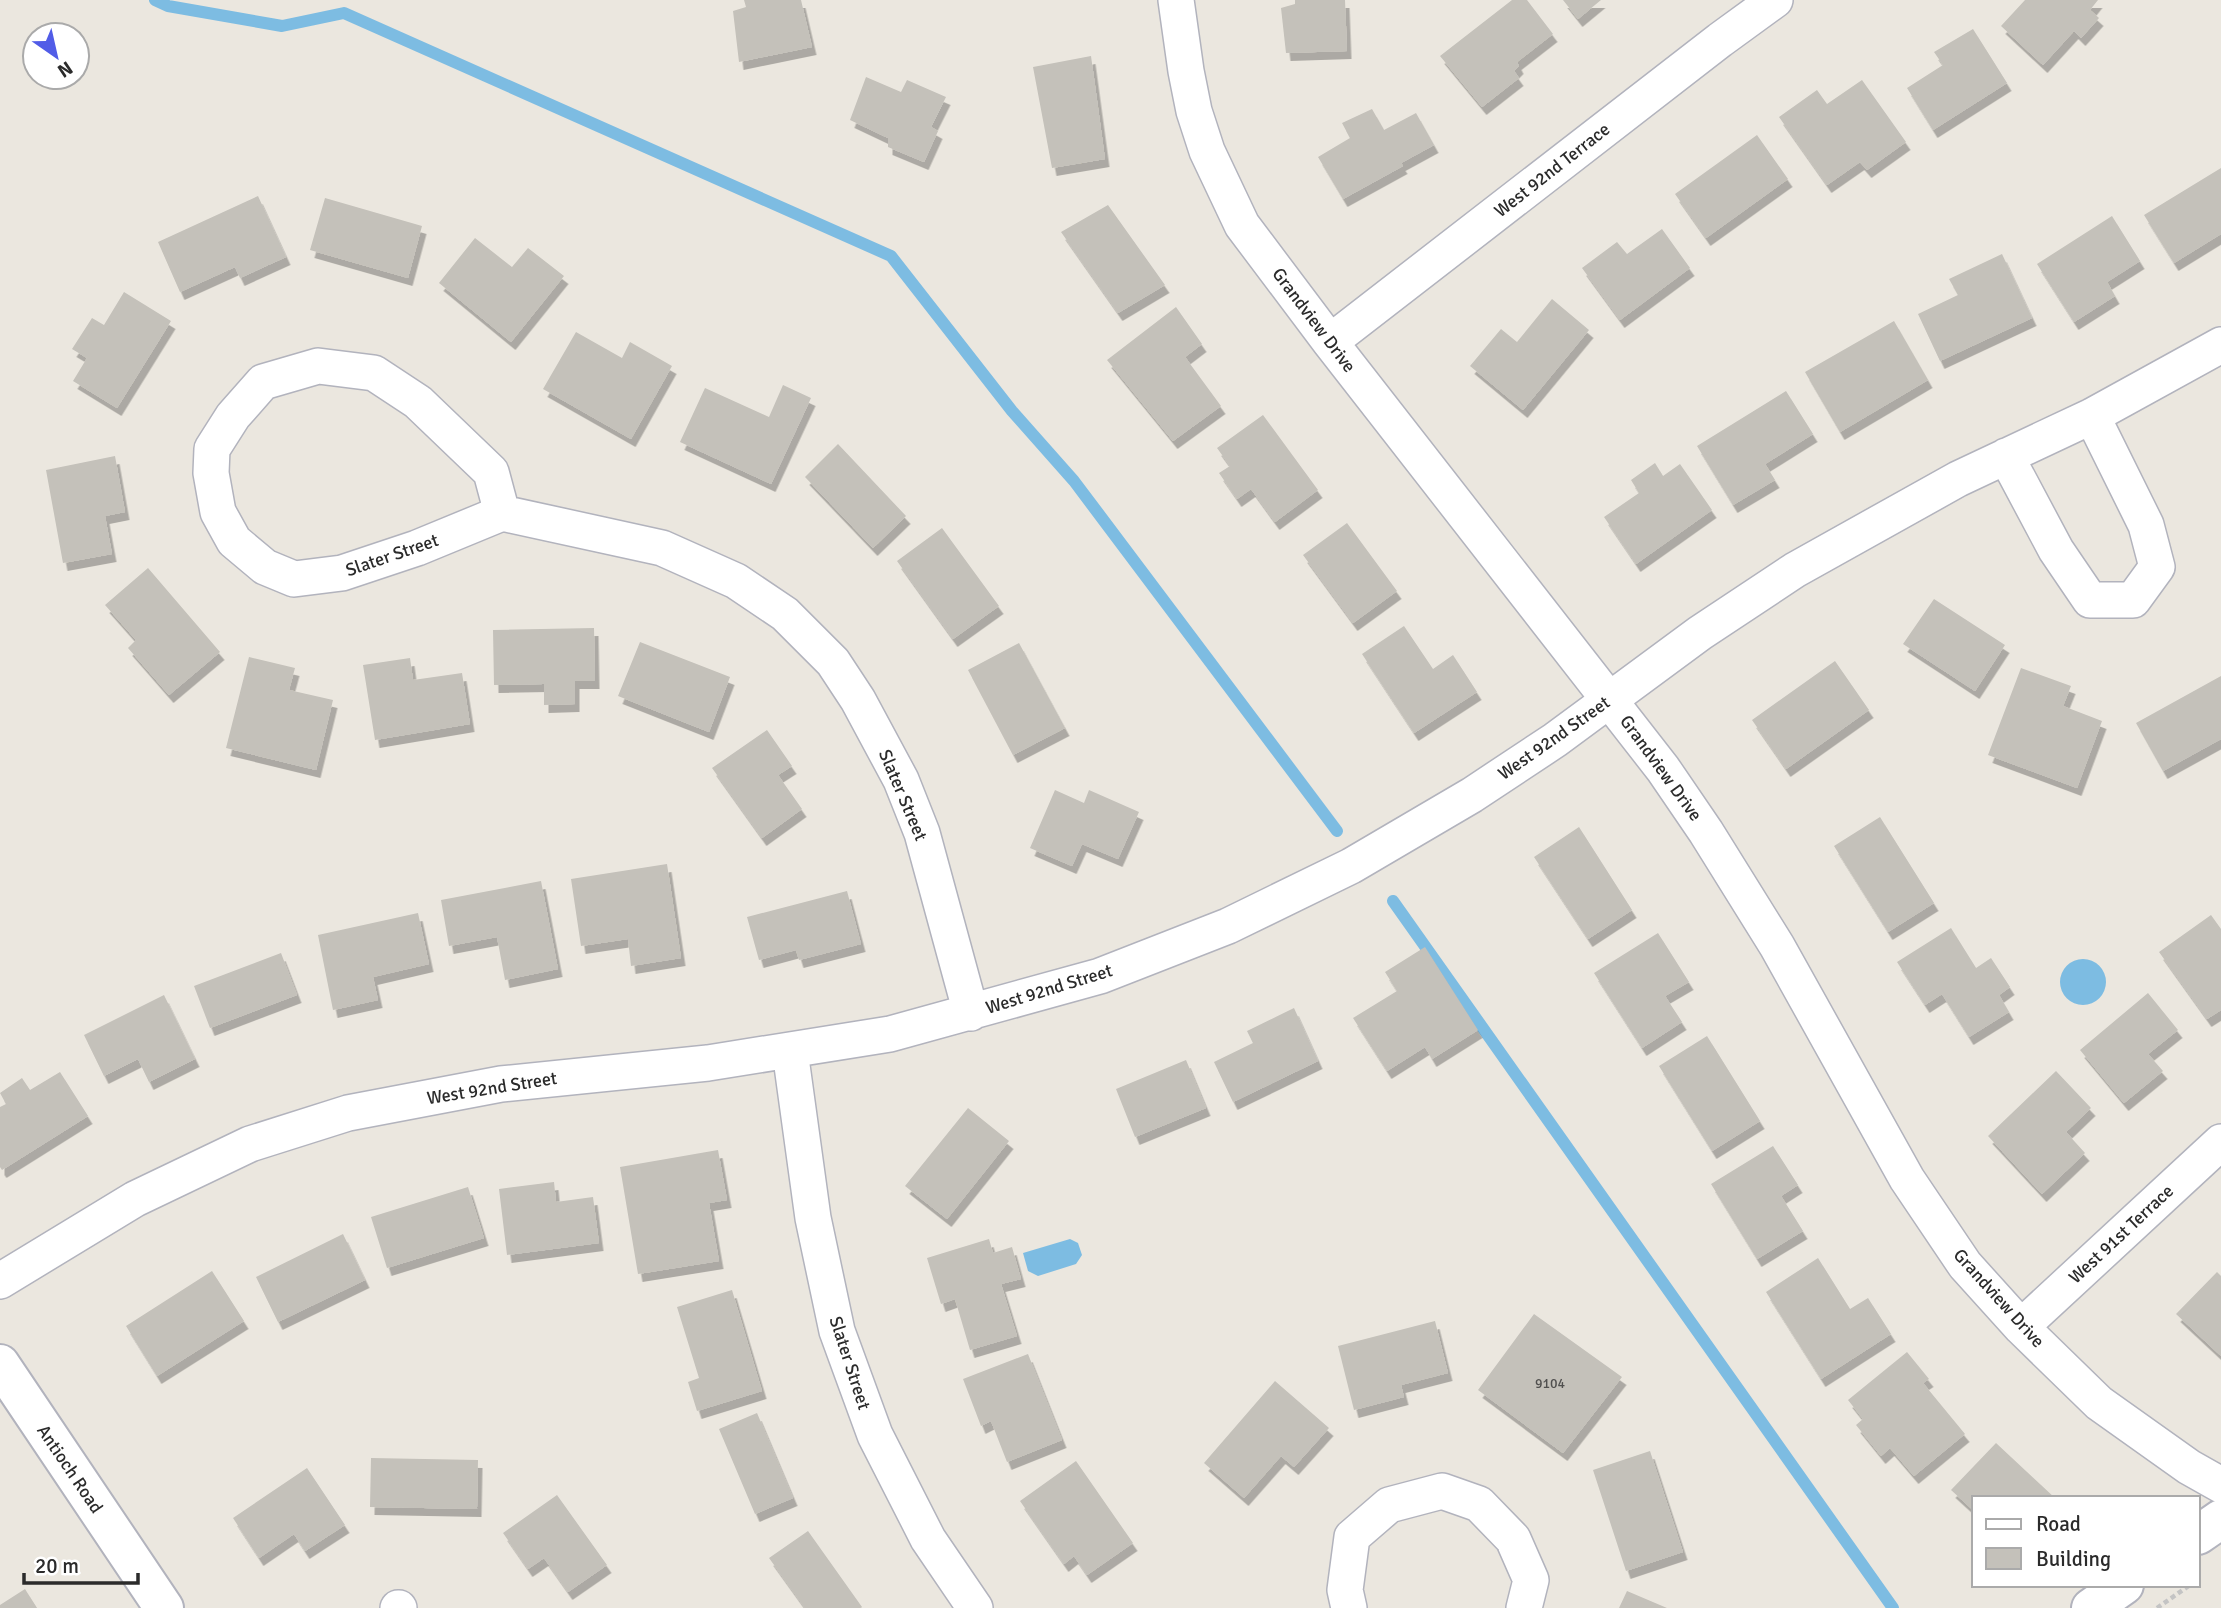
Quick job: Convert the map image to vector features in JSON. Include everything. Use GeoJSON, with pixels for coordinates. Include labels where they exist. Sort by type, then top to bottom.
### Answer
{"type":"FeatureCollection","features":[{"type":"Feature","properties":{"kind":"main road","name":"Antioch Road"},"geometry":{"type":"LineString","coordinates":[[0,1364],[164,1608]]}},
{"type":"Feature","properties":{"kind":"main road"},"geometry":{"type":"LineString","coordinates":[[2200,1534],[2221,1519]]}},
{"type":"Feature","properties":{"kind":"main road"},"geometry":{"type":"LineString","coordinates":[[2091,1608],[2121,1587]]}},
{"type":"Feature","properties":{"kind":"street","name":"Grandview Drive"},"geometry":{"type":"LineString","coordinates":[[1176,0],[1194,111],[1207,150],[1242,225],[1330,342],[1611,699],[1706,832],[1770,934],[1907,1179],[1965,1265],[2021,1327],[2099,1403],[2189,1467],[2221,1485]]}},
{"type":"Feature","properties":{"kind":"street","name":"West 92nd Terrace"},"geometry":{"type":"LineString","coordinates":[[1330,342],[1720,40],[1776,0]]}},
{"type":"Feature","properties":{"kind":"street","name":"West 92nd Street"},"geometry":{"type":"LineString","coordinates":[[0,1281],[135,1199],[250,1144],[348,1113],[500,1084],[708,1063],[890,1034],[1100,976],[1228,926],[1352,866],[1472,795],[1555,740],[1700,632],[1795,570],[1958,479],[2092,416],[2221,345]]}},
{"type":"Feature","properties":{"kind":"street","name":"Slater Street"},"geometry":{"type":"LineString","coordinates":[[502,513],[491,472],[418,402],[374,373],[318,366],[263,382],[233,416],[212,449],[211,474],[218,512],[234,541],[265,567],[294,579],[342,573],[417,548],[502,513],[662,548],[736,581],[785,614],[833,662],[858,700],[901,780],[922,833],[971,1013]]}},
{"type":"Feature","properties":{"kind":"street"},"geometry":{"type":"LineString","coordinates":[[2007,456],[2056,550],[2090,600],[2133,600],[2157,567],[2146,525],[2092,416]]}},
{"type":"Feature","properties":{"kind":"street","name":"Slater Street"},"geometry":{"type":"LineString","coordinates":[[790,1051],[813,1218],[837,1331],[875,1435],[928,1539],[975,1608]]}},
{"type":"Feature","properties":{"kind":"street","name":"West 91st Terrace"},"geometry":{"type":"LineString","coordinates":[[2021,1327],[2221,1142]]}},
{"type":"Feature","properties":{"kind":"street"},"geometry":{"type":"LineString","coordinates":[[1349,1608],[1345,1590],[1352,1537],[1389,1505],[1441,1492],[1479,1504],[1513,1539],[1531,1580],[1524,1608]]}},
{"type":"Feature","properties":{"kind":"path"},"geometry":{"type":"LineString","coordinates":[[2157,1608],[2187,1587]]}},
{"type":"Feature","properties":{"kind":"water"},"geometry":{"type":"Polygon","coordinates":[[[2083,959],[2099,966],[2106,982],[2099,998],[2083,1005],[2067,998],[2060,982],[2067,966],[2083,959]]]}},
{"type":"Feature","properties":{"kind":"water"},"geometry":{"type":"Polygon","coordinates":[[[1070,1239],[1078,1243],[1082,1255],[1076,1264],[1038,1276],[1028,1271],[1023,1253],[1070,1239]]]}},
{"type":"Feature","properties":{"kind":"building"},"geometry":{"type":"Polygon","coordinates":[[[744,0],[801,0],[812,47],[739,62],[733,11],[746,7],[744,0]]]}},
{"type":"Feature","properties":{"kind":"building"},"geometry":{"type":"Polygon","coordinates":[[[1295,0],[1345,0],[1347,51],[1286,53],[1281,8],[1295,4],[1295,0]]]}},
{"type":"Feature","properties":{"kind":"building"},"geometry":{"type":"Polygon","coordinates":[[[1512,0],[1527,0],[1553,34],[1517,62],[1519,66],[1514,71],[1519,78],[1482,107],[1440,56],[1512,0]]]}},
{"type":"Feature","properties":{"kind":"building"},"geometry":{"type":"Polygon","coordinates":[[[1563,0],[1601,0],[1578,19],[1563,0]]]}},
{"type":"Feature","properties":{"kind":"building"},"geometry":{"type":"Polygon","coordinates":[[[2025,0],[2098,0],[2090,10],[2099,18],[2081,38],[2074,31],[2043,65],[2001,26],[2025,0]]]}},
{"type":"Feature","properties":{"kind":"building"},"geometry":{"type":"Polygon","coordinates":[[[1973,29],[2007,83],[1933,130],[1907,88],[1943,65],[1934,52],[1973,29]]]}},
{"type":"Feature","properties":{"kind":"building"},"geometry":{"type":"Polygon","coordinates":[[[1091,56],[1105,159],[1052,168],[1033,67],[1091,56]]]}},
{"type":"Feature","properties":{"kind":"building"},"geometry":{"type":"Polygon","coordinates":[[[866,77],[901,92],[907,80],[946,97],[931,127],[938,131],[924,162],[888,147],[888,138],[850,120],[866,77]]]}},
{"type":"Feature","properties":{"kind":"building"},"geometry":{"type":"Polygon","coordinates":[[[1862,80],[1906,142],[1867,170],[1860,162],[1827,185],[1779,117],[1817,90],[1827,104],[1862,80]]]}},
{"type":"Feature","properties":{"kind":"building"},"geometry":{"type":"Polygon","coordinates":[[[1372,109],[1384,130],[1416,113],[1434,145],[1401,163],[1403,166],[1343,199],[1318,157],[1350,138],[1342,123],[1372,109]]]}},
{"type":"Feature","properties":{"kind":"building"},"geometry":{"type":"Polygon","coordinates":[[[1757,135],[1788,179],[1706,238],[1675,194],[1757,135]]]}},
{"type":"Feature","properties":{"kind":"building"},"geometry":{"type":"Polygon","coordinates":[[[2221,168],[2221,234],[2174,263],[2144,215],[2221,168]]]}},
{"type":"Feature","properties":{"kind":"building"},"geometry":{"type":"Polygon","coordinates":[[[258,196],[286,257],[240,278],[235,267],[180,292],[158,242],[258,196]]]}},
{"type":"Feature","properties":{"kind":"building"},"geometry":{"type":"Polygon","coordinates":[[[325,198],[422,226],[408,278],[310,250],[325,198]]]}},
{"type":"Feature","properties":{"kind":"building"},"geometry":{"type":"Polygon","coordinates":[[[1108,205],[1165,285],[1118,313],[1061,232],[1108,205]]]}},
{"type":"Feature","properties":{"kind":"building"},"geometry":{"type":"Polygon","coordinates":[[[2112,216],[2140,261],[2107,282],[2115,296],[2074,322],[2037,264],[2112,216]]]}},
{"type":"Feature","properties":{"kind":"building"},"geometry":{"type":"Polygon","coordinates":[[[1662,229],[1690,268],[1620,320],[1582,268],[1617,242],[1627,254],[1662,229]]]}},
{"type":"Feature","properties":{"kind":"building"},"geometry":{"type":"Polygon","coordinates":[[[475,238],[512,267],[528,248],[564,276],[511,342],[439,283],[475,238]]]}},
{"type":"Feature","properties":{"kind":"building"},"geometry":{"type":"Polygon","coordinates":[[[2002,254],[2032,318],[1940,361],[1918,314],[1958,295],[1949,279],[2002,254]]]}},
{"type":"Feature","properties":{"kind":"building"},"geometry":{"type":"Polygon","coordinates":[[[124,292],[171,321],[117,408],[73,381],[87,358],[72,349],[92,318],[104,325],[124,292]]]}},
{"type":"Feature","properties":{"kind":"building"},"geometry":{"type":"Polygon","coordinates":[[[1552,299],[1589,330],[1523,410],[1470,366],[1501,329],[1517,342],[1552,299]]]}},
{"type":"Feature","properties":{"kind":"building"},"geometry":{"type":"Polygon","coordinates":[[[1176,307],[1202,344],[1185,357],[1221,406],[1173,441],[1107,360],[1176,307]]]}},
{"type":"Feature","properties":{"kind":"building"},"geometry":{"type":"Polygon","coordinates":[[[1894,321],[1928,380],[1840,432],[1805,372],[1894,321]]]}},
{"type":"Feature","properties":{"kind":"building"},"geometry":{"type":"Polygon","coordinates":[[[576,332],[622,358],[630,342],[672,366],[631,439],[543,389],[576,332]]]}},
{"type":"Feature","properties":{"kind":"building"},"geometry":{"type":"Polygon","coordinates":[[[783,385],[811,398],[771,484],[680,442],[705,388],[769,417],[783,385]]]}},
{"type":"Feature","properties":{"kind":"building"},"geometry":{"type":"Polygon","coordinates":[[[1786,391],[1813,434],[1765,464],[1775,480],[1733,505],[1697,446],[1786,391]]]}},
{"type":"Feature","properties":{"kind":"building"},"geometry":{"type":"Polygon","coordinates":[[[1263,415],[1318,490],[1275,522],[1251,489],[1237,499],[1219,473],[1230,466],[1217,448],[1263,415]]]}},
{"type":"Feature","properties":{"kind":"building"},"geometry":{"type":"Polygon","coordinates":[[[838,444],[906,516],[873,548],[805,477],[838,444]]]}},
{"type":"Feature","properties":{"kind":"building"},"geometry":{"type":"Polygon","coordinates":[[[115,456],[125,512],[105,516],[112,554],[63,563],[46,470],[115,456]]]}},
{"type":"Feature","properties":{"kind":"building"},"geometry":{"type":"Polygon","coordinates":[[[1655,463],[1663,476],[1680,464],[1712,510],[1636,564],[1604,517],[1639,493],[1631,480],[1655,463]]]}},
{"type":"Feature","properties":{"kind":"building"},"geometry":{"type":"Polygon","coordinates":[[[1347,523],[1397,591],[1353,623],[1303,555],[1347,523]]]}},
{"type":"Feature","properties":{"kind":"building"},"geometry":{"type":"Polygon","coordinates":[[[942,528],[999,606],[953,639],[897,561],[942,528]]]}},
{"type":"Feature","properties":{"kind":"building"},"geometry":{"type":"Polygon","coordinates":[[[148,568],[220,652],[169,695],[128,648],[136,640],[105,605],[148,568]]]}},
{"type":"Feature","properties":{"kind":"building"},"geometry":{"type":"Polygon","coordinates":[[[1934,599],[2005,645],[1975,691],[1903,644],[1934,599]]]}},
{"type":"Feature","properties":{"kind":"building"},"geometry":{"type":"Polygon","coordinates":[[[1404,626],[1433,669],[1453,655],[1477,692],[1414,733],[1362,654],[1404,626]]]}},
{"type":"Feature","properties":{"kind":"building"},"geometry":{"type":"Polygon","coordinates":[[[594,628],[595,681],[575,681],[575,704],[544,705],[544,684],[494,685],[493,630],[594,628]]]}},
{"type":"Feature","properties":{"kind":"building"},"geometry":{"type":"Polygon","coordinates":[[[640,642],[730,677],[709,732],[618,696],[640,642]]]}},
{"type":"Feature","properties":{"kind":"building"},"geometry":{"type":"Polygon","coordinates":[[[1019,643],[1065,728],[1013,755],[968,670],[1019,643]]]}},
{"type":"Feature","properties":{"kind":"building"},"geometry":{"type":"Polygon","coordinates":[[[249,657],[295,668],[289,690],[333,700],[316,770],[226,748],[249,657]]]}},
{"type":"Feature","properties":{"kind":"building"},"geometry":{"type":"Polygon","coordinates":[[[410,658],[413,680],[462,673],[470,724],[375,740],[363,665],[410,658]]]}},
{"type":"Feature","properties":{"kind":"building"},"geometry":{"type":"Polygon","coordinates":[[[1835,661],[1869,710],[1786,769],[1752,720],[1835,661]]]}},
{"type":"Feature","properties":{"kind":"building"},"geometry":{"type":"Polygon","coordinates":[[[2021,668],[2071,686],[2063,706],[2102,721],[2077,788],[1988,755],[2021,668]]]}},
{"type":"Feature","properties":{"kind":"building"},"geometry":{"type":"Polygon","coordinates":[[[2221,676],[2221,739],[2163,771],[2136,723],[2221,676]]]}},
{"type":"Feature","properties":{"kind":"building"},"geometry":{"type":"Polygon","coordinates":[[[767,730],[792,766],[778,775],[802,809],[762,838],[712,768],[767,730]]]}},
{"type":"Feature","properties":{"kind":"building"},"geometry":{"type":"Polygon","coordinates":[[[1055,790],[1084,803],[1089,790],[1139,812],[1118,859],[1082,844],[1072,866],[1030,848],[1055,790]]]}},
{"type":"Feature","properties":{"kind":"building"},"geometry":{"type":"Polygon","coordinates":[[[1880,817],[1934,903],[1888,932],[1834,846],[1880,817]]]}},
{"type":"Feature","properties":{"kind":"building"},"geometry":{"type":"Polygon","coordinates":[[[1579,827],[1632,910],[1588,939],[1534,857],[1579,827]]]}},
{"type":"Feature","properties":{"kind":"building"},"geometry":{"type":"Polygon","coordinates":[[[667,864],[681,958],[631,966],[628,939],[581,946],[571,879],[667,864]]]}},
{"type":"Feature","properties":{"kind":"building"},"geometry":{"type":"Polygon","coordinates":[[[541,881],[558,969],[505,980],[497,937],[449,946],[441,900],[541,881]]]}},
{"type":"Feature","properties":{"kind":"building"},"geometry":{"type":"Polygon","coordinates":[[[847,891],[861,944],[799,960],[796,950],[759,960],[747,917],[847,891]]]}},
{"type":"Feature","properties":{"kind":"building"},"geometry":{"type":"Polygon","coordinates":[[[418,913],[429,964],[373,977],[378,1000],[333,1010],[318,935],[418,913]]]}},
{"type":"Feature","properties":{"kind":"building"},"geometry":{"type":"Polygon","coordinates":[[[2211,915],[2221,929],[2221,1010],[2207,1019],[2159,952],[2211,915]]]}},
{"type":"Feature","properties":{"kind":"building"},"geometry":{"type":"Polygon","coordinates":[[[1951,928],[1976,968],[1991,958],[2010,987],[1999,995],[2009,1012],[1969,1037],[1942,994],[1925,1005],[1897,962],[1951,928]]]}},
{"type":"Feature","properties":{"kind":"building"},"geometry":{"type":"Polygon","coordinates":[[[1658,933],[1689,982],[1665,996],[1682,1022],[1642,1048],[1594,973],[1658,933]]]}},
{"type":"Feature","properties":{"kind":"building"},"geometry":{"type":"Polygon","coordinates":[[[1425,947],[1478,1030],[1432,1059],[1425,1047],[1387,1071],[1353,1018],[1397,991],[1385,972],[1425,947]]]}},
{"type":"Feature","properties":{"kind":"building"},"geometry":{"type":"Polygon","coordinates":[[[281,953],[297,995],[210,1028],[194,986],[281,953]]]}},
{"type":"Feature","properties":{"kind":"building"},"geometry":{"type":"Polygon","coordinates":[[[2148,993],[2178,1030],[2148,1054],[2163,1071],[2124,1103],[2080,1050],[2148,993]]]}},
{"type":"Feature","properties":{"kind":"building"},"geometry":{"type":"Polygon","coordinates":[[[164,995],[195,1059],[149,1082],[138,1059],[104,1076],[84,1035],[164,995]]]}},
{"type":"Feature","properties":{"kind":"building"},"geometry":{"type":"Polygon","coordinates":[[[1294,1008],[1318,1061],[1233,1102],[1214,1062],[1253,1043],[1247,1031],[1294,1008]]]}},
{"type":"Feature","properties":{"kind":"building"},"geometry":{"type":"Polygon","coordinates":[[[1707,1036],[1760,1121],[1712,1151],[1659,1066],[1707,1036]]]}},
{"type":"Feature","properties":{"kind":"building"},"geometry":{"type":"Polygon","coordinates":[[[1186,1060],[1206,1108],[1135,1137],[1116,1089],[1186,1060]]]}},
{"type":"Feature","properties":{"kind":"building"},"geometry":{"type":"Polygon","coordinates":[[[2056,1071],[2091,1108],[2066,1132],[2085,1153],[2042,1194],[1988,1136],[2056,1071]]]}},
{"type":"Feature","properties":{"kind":"building"},"geometry":{"type":"Polygon","coordinates":[[[60,1072],[88,1116],[2,1170],[0,1107],[6,1104],[0,1093],[22,1078],[30,1090],[60,1072]]]}},
{"type":"Feature","properties":{"kind":"building"},"geometry":{"type":"Polygon","coordinates":[[[968,1108],[1009,1141],[947,1219],[905,1186],[968,1108]]]}},
{"type":"Feature","properties":{"kind":"building"},"geometry":{"type":"Polygon","coordinates":[[[1773,1146],[1798,1185],[1781,1196],[1803,1231],[1757,1259],[1711,1184],[1773,1146]]]}},
{"type":"Feature","properties":{"kind":"building"},"geometry":{"type":"Polygon","coordinates":[[[718,1150],[727,1200],[709,1203],[719,1261],[638,1274],[620,1167],[718,1150]]]}},
{"type":"Feature","properties":{"kind":"building"},"geometry":{"type":"Polygon","coordinates":[[[554,1182],[556,1202],[593,1197],[599,1243],[507,1255],[499,1189],[554,1182]]]}},
{"type":"Feature","properties":{"kind":"building"},"geometry":{"type":"Polygon","coordinates":[[[468,1187],[484,1238],[387,1268],[371,1217],[468,1187]]]}},
{"type":"Feature","properties":{"kind":"building"},"geometry":{"type":"Polygon","coordinates":[[[343,1234],[365,1280],[278,1322],[256,1277],[343,1234]]]}},
{"type":"Feature","properties":{"kind":"building"},"geometry":{"type":"Polygon","coordinates":[[[989,1239],[993,1253],[1012,1247],[1021,1279],[1001,1284],[1017,1336],[970,1350],[955,1299],[941,1304],[927,1258],[989,1239]]]}},
{"type":"Feature","properties":{"kind":"building"},"geometry":{"type":"Polygon","coordinates":[[[1818,1258],[1850,1309],[1868,1298],[1891,1334],[1821,1379],[1766,1292],[1818,1258]]]}},
{"type":"Feature","properties":{"kind":"building"},"geometry":{"type":"Polygon","coordinates":[[[212,1271],[244,1321],[157,1376],[126,1326],[212,1271]]]}},
{"type":"Feature","properties":{"kind":"building"},"geometry":{"type":"Polygon","coordinates":[[[2217,1272],[2221,1276],[2221,1356],[2176,1314],[2217,1272]]]}},
{"type":"Feature","properties":{"kind":"building"},"geometry":{"type":"Polygon","coordinates":[[[732,1290],[762,1391],[697,1411],[688,1382],[699,1378],[677,1307],[732,1290]]]}},
{"type":"Feature","properties":{"kind":"building"},"geometry":{"type":"Polygon","coordinates":[[[1534,1314],[1622,1377],[1563,1453],[1478,1390],[1534,1314]]]}},
{"type":"Feature","properties":{"kind":"building"},"geometry":{"type":"Polygon","coordinates":[[[1435,1321],[1448,1373],[1401,1385],[1404,1397],[1354,1410],[1338,1346],[1435,1321]]]}},
{"type":"Feature","properties":{"kind":"building"},"geometry":{"type":"Polygon","coordinates":[[[1907,1352],[1929,1379],[1923,1383],[1965,1434],[1914,1476],[1890,1448],[1881,1456],[1856,1425],[1863,1419],[1848,1400],[1907,1352]]]}},
{"type":"Feature","properties":{"kind":"building"},"geometry":{"type":"Polygon","coordinates":[[[1028,1354],[1062,1440],[1007,1462],[991,1421],[981,1426],[963,1379],[1028,1354]]]}},
{"type":"Feature","properties":{"kind":"building"},"geometry":{"type":"Polygon","coordinates":[[[1275,1381],[1329,1428],[1294,1467],[1281,1456],[1244,1498],[1204,1463],[1275,1381]]]}},
{"type":"Feature","properties":{"kind":"building"},"geometry":{"type":"Polygon","coordinates":[[[757,1413],[793,1498],[755,1514],[719,1429],[757,1413]]]}},
{"type":"Feature","properties":{"kind":"building"},"geometry":{"type":"Polygon","coordinates":[[[1996,1443],[2053,1496],[1972,1496],[1972,1509],[1951,1490],[1996,1443]]]}},
{"type":"Feature","properties":{"kind":"building"},"geometry":{"type":"Polygon","coordinates":[[[1650,1451],[1683,1552],[1626,1571],[1593,1470],[1650,1451]]]}},
{"type":"Feature","properties":{"kind":"building"},"geometry":{"type":"Polygon","coordinates":[[[371,1458],[478,1460],[477,1509],[370,1507],[371,1458]]]}},
{"type":"Feature","properties":{"kind":"building"},"geometry":{"type":"Polygon","coordinates":[[[1076,1461],[1133,1543],[1087,1575],[1074,1556],[1064,1564],[1020,1501],[1076,1461]]]}},
{"type":"Feature","properties":{"kind":"building"},"geometry":{"type":"Polygon","coordinates":[[[307,1468],[345,1525],[305,1551],[294,1534],[259,1558],[233,1518],[307,1468]]]}},
{"type":"Feature","properties":{"kind":"building"},"geometry":{"type":"Polygon","coordinates":[[[557,1495],[607,1565],[568,1592],[544,1558],[528,1569],[503,1533],[557,1495]]]}},
{"type":"Feature","properties":{"kind":"building"},"geometry":{"type":"Polygon","coordinates":[[[808,1531],[862,1607],[805,1608],[769,1558],[808,1531]]]}},
{"type":"Feature","properties":{"kind":"building"},"geometry":{"type":"Polygon","coordinates":[[[25,1589],[37,1608],[0,1608],[0,1605],[25,1589]]]}},
{"type":"Feature","properties":{"kind":"building"},"geometry":{"type":"Polygon","coordinates":[[[1627,1591],[1667,1608],[1619,1608],[1627,1591]]]}},
{"type":"Feature","properties":{"kind":"waterway"},"geometry":{"type":"LineString","coordinates":[[155,0],[168,6],[282,26],[344,13],[891,256],[1012,411],[1074,481],[1337,831]]}},
{"type":"Feature","properties":{"kind":"waterway"},"geometry":{"type":"LineString","coordinates":[[1393,901],[1893,1608]]}}]}
